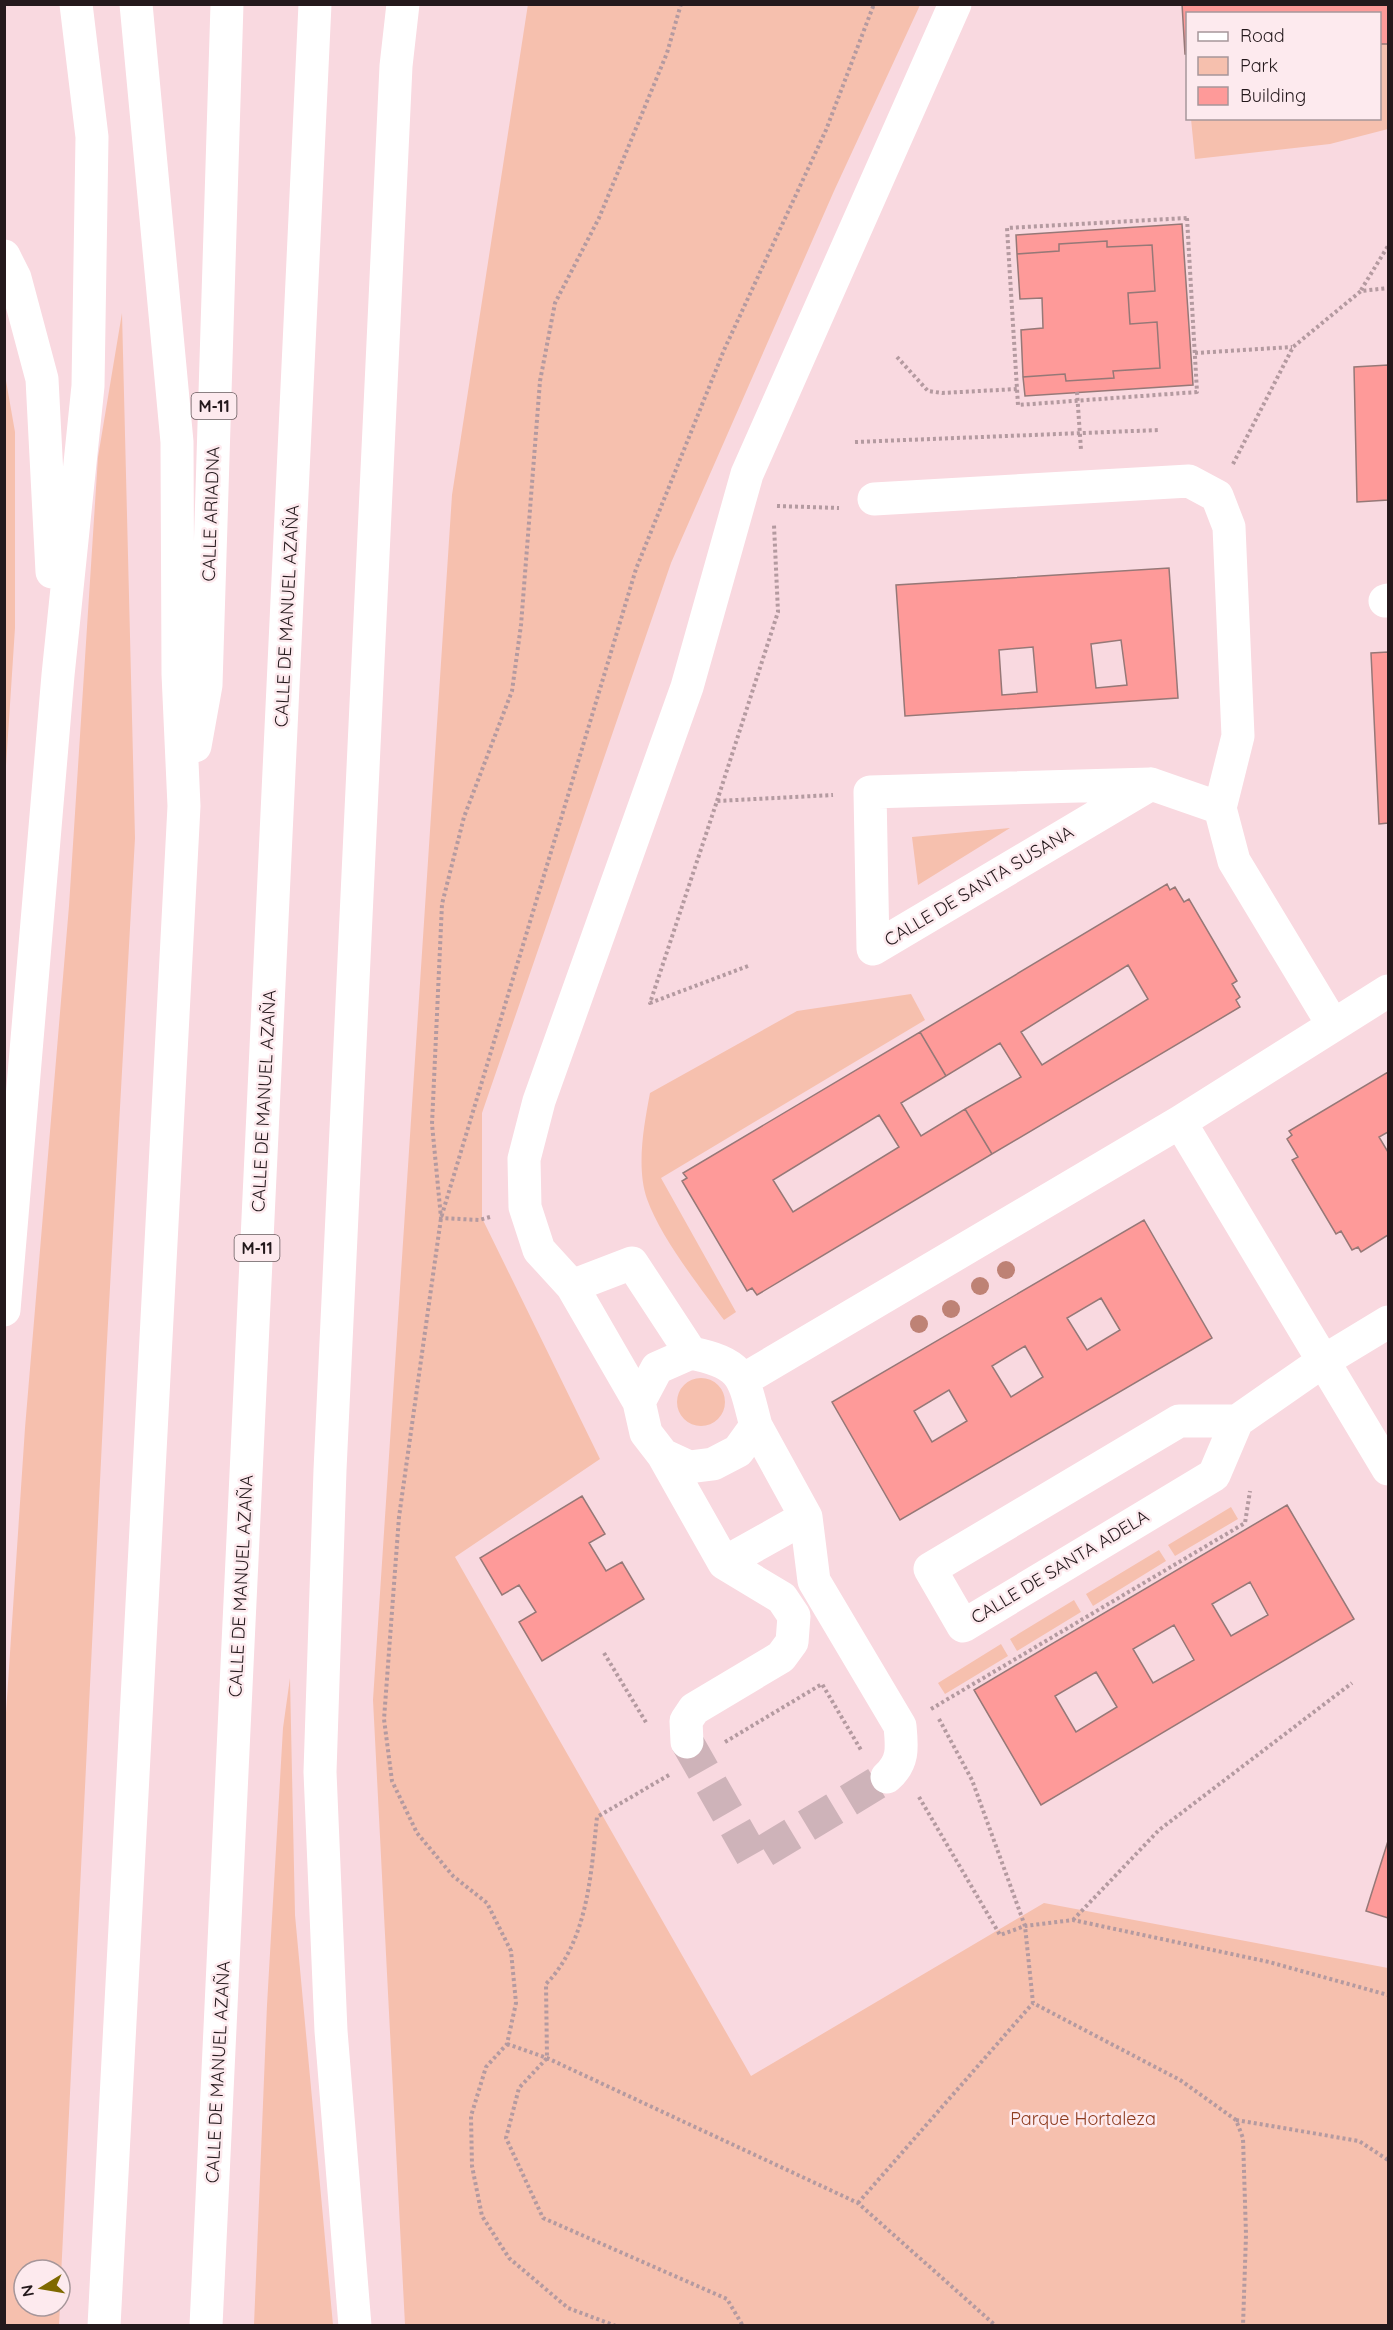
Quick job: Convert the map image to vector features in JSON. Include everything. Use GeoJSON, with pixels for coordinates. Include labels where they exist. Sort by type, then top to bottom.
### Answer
{"type":"FeatureCollection","features":[{"type":"Feature","properties":{"kind":"main road"},"geometry":{"type":"LineString","coordinates":[[4,1310],[58,675],[88,386],[92,137],[76,4]]}},
{"type":"Feature","properties":{"kind":"main road"},"geometry":{"type":"LineString","coordinates":[[136,4],[177,442],[178,674],[184,806]]}},
{"type":"Feature","properties":{"kind":"main road","name":"CALLE ARIADNA"},"geometry":{"type":"LineString","coordinates":[[184,806],[206,685],[227,4]]}},
{"type":"Feature","properties":{"kind":"main road","name":"M-11"},"geometry":{"type":"LineString","coordinates":[[312,92],[315,4]]}},
{"type":"Feature","properties":{"kind":"main road"},"geometry":{"type":"LineString","coordinates":[[312,92],[333,4]]}},
{"type":"Feature","properties":{"kind":"main road"},"geometry":{"type":"LineString","coordinates":[[355,2325],[331,2031],[320,1773],[343,1184],[396,66],[403,4]]}},
{"type":"Feature","properties":{"kind":"main road"},"geometry":{"type":"LineString","coordinates":[[692,1753],[686,1721],[694,1709],[781,1657],[792,1642],[794,1617],[782,1598],[724,1563],[663,1455],[646,1433],[639,1402],[572,1286],[539,1250],[525,1207],[524,1159],[539,1101],[687,687],[747,474],[955,4]]}},
{"type":"Feature","properties":{"kind":"main road","name":"CALLE DE MANUEL AZAÑA"},"geometry":{"type":"LineString","coordinates":[[206,2325],[312,92]]}},
{"type":"Feature","properties":{"kind":"main road"},"geometry":{"type":"LineString","coordinates":[[4,256],[15,278],[42,379],[58,675]]}},
{"type":"Feature","properties":{"kind":"main road"},"geometry":{"type":"LineString","coordinates":[[874,499],[1189,481],[1216,496],[1229,527],[1238,736],[1220,808],[1234,861],[1333,1025]]}},
{"type":"Feature","properties":{"kind":"main road"},"geometry":{"type":"LineString","coordinates":[[870,792],[1151,784],[1220,808]]}},
{"type":"Feature","properties":{"kind":"main road","name":"CALLE DE SANTA SUSANA"},"geometry":{"type":"LineString","coordinates":[[870,792],[873,949],[1151,784]]}},
{"type":"Feature","properties":{"kind":"main road","name":"M-11"},"geometry":{"type":"LineString","coordinates":[[104,2325],[184,806]]}},
{"type":"Feature","properties":{"kind":"main road"},"geometry":{"type":"LineString","coordinates":[[743,1380],[1180,1122],[1389,991]]}},
{"type":"Feature","properties":{"kind":"main road"},"geometry":{"type":"LineString","coordinates":[[1180,1122],[1322,1362],[1384,1452]]}},
{"type":"Feature","properties":{"kind":"main road"},"geometry":{"type":"LineString","coordinates":[[572,1286],[632,1263],[691,1353]]}},
{"type":"Feature","properties":{"kind":"main road"},"geometry":{"type":"LineString","coordinates":[[1237,1421],[1322,1362],[1389,1322]]}},
{"type":"Feature","properties":{"kind":"main road"},"geometry":{"type":"LineString","coordinates":[[639,1402],[657,1368],[691,1353],[721,1359],[743,1380],[756,1426],[806,1517],[814,1581],[900,1726],[903,1750],[897,1768],[875,1766]]}},
{"type":"Feature","properties":{"kind":"main road","name":"CALLE DE SANTA ADELA"},"geometry":{"type":"LineString","coordinates":[[1179,1421],[1237,1421],[1214,1475],[963,1626],[930,1569],[1179,1421]]}},
{"type":"Feature","properties":{"kind":"main road"},"geometry":{"type":"LineString","coordinates":[[663,1455],[689,1467],[713,1464],[738,1450],[756,1426]]}},
{"type":"Feature","properties":{"kind":"main road"},"geometry":{"type":"LineString","coordinates":[[724,1563],[806,1517]]}},
{"type":"Feature","properties":{"kind":"path"},"geometry":{"type":"LineString","coordinates":[[525,1207],[479,1220],[441,1218],[432,1124],[442,904],[464,817],[512,691],[521,625],[540,381],[555,303],[599,218],[668,53],[681,4]]}},
{"type":"Feature","properties":{"kind":"path"},"geometry":{"type":"LineString","coordinates":[[1187,218],[1197,393],[1018,405],[1017,389],[1007,228],[1187,218]]}},
{"type":"Feature","properties":{"kind":"path"},"geometry":{"type":"LineString","coordinates":[[1216,496],[1293,347],[1361,291],[1389,246]]}},
{"type":"Feature","properties":{"kind":"path"},"geometry":{"type":"LineString","coordinates":[[1361,291],[1389,288]]}},
{"type":"Feature","properties":{"kind":"path"},"geometry":{"type":"LineString","coordinates":[[1195,353],[1293,347]]}},
{"type":"Feature","properties":{"kind":"path"},"geometry":{"type":"LineString","coordinates":[[897,357],[928,391],[942,393],[1017,389]]}},
{"type":"Feature","properties":{"kind":"path"},"geometry":{"type":"LineString","coordinates":[[1077,392],[1080,433]]}},
{"type":"Feature","properties":{"kind":"path"},"geometry":{"type":"LineString","coordinates":[[855,442],[1158,430]]}},
{"type":"Feature","properties":{"kind":"path"},"geometry":{"type":"LineString","coordinates":[[738,505],[858,507],[874,499]]}},
{"type":"Feature","properties":{"kind":"path"},"geometry":{"type":"LineString","coordinates":[[748,966],[650,1003],[778,612],[773,506]]}},
{"type":"Feature","properties":{"kind":"path"},"geometry":{"type":"LineString","coordinates":[[717,801],[870,792]]}},
{"type":"Feature","properties":{"kind":"path"},"geometry":{"type":"LineString","coordinates":[[858,2203],[1034,2003],[1025,1926],[972,1779],[933,1708],[1245,1523]]}},
{"type":"Feature","properties":{"kind":"path"},"geometry":{"type":"LineString","coordinates":[[604,1653],[652,1732]]}},
{"type":"Feature","properties":{"kind":"path"},"geometry":{"type":"LineString","coordinates":[[1073,1920],[1159,1830],[1352,1683]]}},
{"type":"Feature","properties":{"kind":"path"},"geometry":{"type":"LineString","coordinates":[[743,2325],[727,2299],[543,2218],[507,2138],[519,2088],[547,2058],[546,1984],[562,1968],[587,1904],[597,1817],[692,1753],[822,1684],[875,1766]]}},
{"type":"Feature","properties":{"kind":"path"},"geometry":{"type":"LineString","coordinates":[[916,1792],[1000,1935],[1025,1926],[1073,1920],[1269,1962],[1389,1995]]}},
{"type":"Feature","properties":{"kind":"path"},"geometry":{"type":"LineString","coordinates":[[1034,2003],[1180,2080],[1236,2120],[1359,2142],[1389,2160]]}},
{"type":"Feature","properties":{"kind":"path"},"geometry":{"type":"LineString","coordinates":[[507,2043],[547,2058],[858,2203],[996,2325]]}},
{"type":"Feature","properties":{"kind":"path"},"geometry":{"type":"LineString","coordinates":[[1236,2120],[1243,2138],[1246,2235],[1243,2325]]}},
{"type":"Feature","properties":{"kind":"green space","name":"Parque Hortaleza"},"geometry":{"type":"Polygon","coordinates":[[[528,4],[920,5],[834,191],[671,563],[482,1113],[482,1218],[600,1459],[455,1557],[751,2076],[1044,1903],[1388,1968],[1388,2325],[405,2325],[373,1700],[452,495],[528,4]]]}},
{"type":"Feature","properties":{"kind":"green space"},"geometry":{"type":"Polygon","coordinates":[[[1381,44],[1388,44],[1388,129],[1330,144],[1195,159],[1191,120],[1381,120],[1381,44]]]}},
{"type":"Feature","properties":{"kind":"green space"},"geometry":{"type":"Polygon","coordinates":[[[122,313],[135,838],[106,1359],[62,2258],[12,2258],[12,2318],[59,2318],[59,2325],[5,2325],[5,1728],[25,1428],[69,906],[98,457],[122,313]]]}},
{"type":"Feature","properties":{"kind":"green space"},"geometry":{"type":"Polygon","coordinates":[[[5,375],[15,432],[15,628],[5,781],[5,375]]]}},
{"type":"Feature","properties":{"kind":"green space"},"geometry":{"type":"Polygon","coordinates":[[[1010,828],[918,885],[912,837],[1010,828]]]}},
{"type":"Feature","properties":{"kind":"green space"},"geometry":{"type":"Polygon","coordinates":[[[911,994],[925,1020],[661,1178],[736,1312],[724,1320],[661,1230],[647,1199],[642,1160],[650,1093],[797,1011],[911,994]]]}},
{"type":"Feature","properties":{"kind":"green space"},"geometry":{"type":"Polygon","coordinates":[[[701,1378],[718,1385],[725,1402],[718,1419],[701,1426],[684,1419],[677,1402],[684,1385],[701,1378]]]}},
{"type":"Feature","properties":{"kind":"green space"},"geometry":{"type":"Polygon","coordinates":[[[1231,1507],[1238,1519],[1175,1556],[1168,1545],[1231,1507]]]}},
{"type":"Feature","properties":{"kind":"green space"},"geometry":{"type":"Polygon","coordinates":[[[1159,1550],[1166,1561],[1093,1606],[1086,1594],[1159,1550]]]}},
{"type":"Feature","properties":{"kind":"green space"},"geometry":{"type":"Polygon","coordinates":[[[1074,1600],[1081,1612],[1017,1651],[1010,1639],[1074,1600]]]}},
{"type":"Feature","properties":{"kind":"green space"},"geometry":{"type":"Polygon","coordinates":[[[1001,1644],[1008,1656],[945,1694],[938,1683],[1001,1644]]]}},
{"type":"Feature","properties":{"kind":"green space"},"geometry":{"type":"Polygon","coordinates":[[[290,1678],[295,1915],[333,2325],[254,2325],[267,2005],[283,1728],[290,1678]]]}},
{"type":"Feature","properties":{"kind":"building"},"geometry":{"type":"Polygon","coordinates":[[[1182,4],[1388,4],[1388,44],[1381,44],[1381,12],[1186,12],[1185,54],[1182,4]]]}},
{"type":"Feature","properties":{"kind":"building"},"geometry":{"type":"Polygon","coordinates":[[[1182,224],[1193,385],[1025,396],[1023,377],[1065,374],[1066,381],[1114,378],[1113,371],[1160,368],[1157,322],[1130,324],[1128,293],[1155,291],[1152,245],[1107,247],[1107,241],[1059,244],[1059,251],[1017,254],[1016,235],[1182,224]]]}},
{"type":"Feature","properties":{"kind":"building"},"geometry":{"type":"Polygon","coordinates":[[[1107,241],[1107,247],[1152,245],[1155,291],[1128,293],[1130,324],[1157,322],[1160,368],[1113,371],[1114,378],[1066,381],[1065,374],[1023,377],[1021,330],[1043,328],[1042,298],[1020,299],[1017,254],[1059,251],[1059,244],[1107,241]]]}},
{"type":"Feature","properties":{"kind":"building"},"geometry":{"type":"Polygon","coordinates":[[[1388,365],[1388,500],[1357,502],[1354,367],[1388,365]]]}},
{"type":"Feature","properties":{"kind":"building"},"geometry":{"type":"Polygon","coordinates":[[[1169,568],[1178,698],[905,716],[896,585],[1169,568]],[[1121,640],[1091,644],[1096,688],[1127,685],[1121,640]],[[1033,647],[999,650],[1002,695],[1037,692],[1033,647]]]}},
{"type":"Feature","properties":{"kind":"building"},"geometry":{"type":"Polygon","coordinates":[[[1388,652],[1388,823],[1379,824],[1371,653],[1388,652]]]}},
{"type":"Feature","properties":{"kind":"building"},"geometry":{"type":"Polygon","coordinates":[[[1167,884],[1170,890],[1175,887],[1184,902],[1189,899],[1237,981],[1232,984],[1240,997],[1236,1000],[1240,1007],[992,1154],[965,1109],[1021,1077],[1000,1043],[946,1076],[920,1032],[1167,884]],[[1128,965],[1021,1032],[1042,1065],[1148,999],[1128,965]]]}},
{"type":"Feature","properties":{"kind":"building"},"geometry":{"type":"Polygon","coordinates":[[[920,1032],[946,1076],[901,1103],[921,1136],[965,1109],[992,1154],[757,1295],[752,1288],[747,1291],[682,1181],[687,1178],[683,1173],[920,1032]],[[879,1115],[773,1180],[793,1212],[899,1147],[879,1115]]]}},
{"type":"Feature","properties":{"kind":"building"},"geometry":{"type":"Polygon","coordinates":[[[1388,1072],[1388,1132],[1379,1137],[1388,1152],[1388,1235],[1361,1252],[1358,1247],[1352,1250],[1341,1231],[1336,1234],[1292,1160],[1298,1157],[1287,1139],[1292,1135],[1289,1131],[1388,1072]]]}},
{"type":"Feature","properties":{"kind":"building"},"geometry":{"type":"Polygon","coordinates":[[[1144,1220],[1212,1338],[900,1520],[832,1402],[1144,1220]],[[1101,1298],[1067,1318],[1087,1350],[1120,1330],[1101,1298]],[[1025,1346],[992,1366],[1011,1397],[1043,1377],[1025,1346]],[[949,1390],[914,1411],[932,1442],[967,1421],[949,1390]]]}},
{"type":"Feature","properties":{"kind":"building"},"geometry":{"type":"Polygon","coordinates":[[[582,1496],[605,1534],[589,1543],[606,1571],[622,1562],[644,1599],[542,1661],[519,1622],[536,1612],[519,1585],[502,1595],[480,1558],[582,1496]]]}},
{"type":"Feature","properties":{"kind":"building"},"geometry":{"type":"Polygon","coordinates":[[[1287,1505],[1354,1619],[1041,1805],[974,1690],[1287,1505]],[[1250,1582],[1212,1604],[1231,1636],[1268,1615],[1250,1582]],[[1174,1625],[1133,1649],[1153,1683],[1194,1660],[1174,1625]],[[1096,1672],[1055,1696],[1076,1732],[1117,1707],[1096,1672]]]}},
{"type":"Feature","properties":{"kind":"building"},"geometry":{"type":"Polygon","coordinates":[[[1388,1841],[1388,1918],[1366,1911],[1388,1841]]]}},
{"type":"Feature","properties":{"kind":"tunnel"},"geometry":{"type":"LineString","coordinates":[[687,1742],[753,1858],[887,1777]]}}]}
